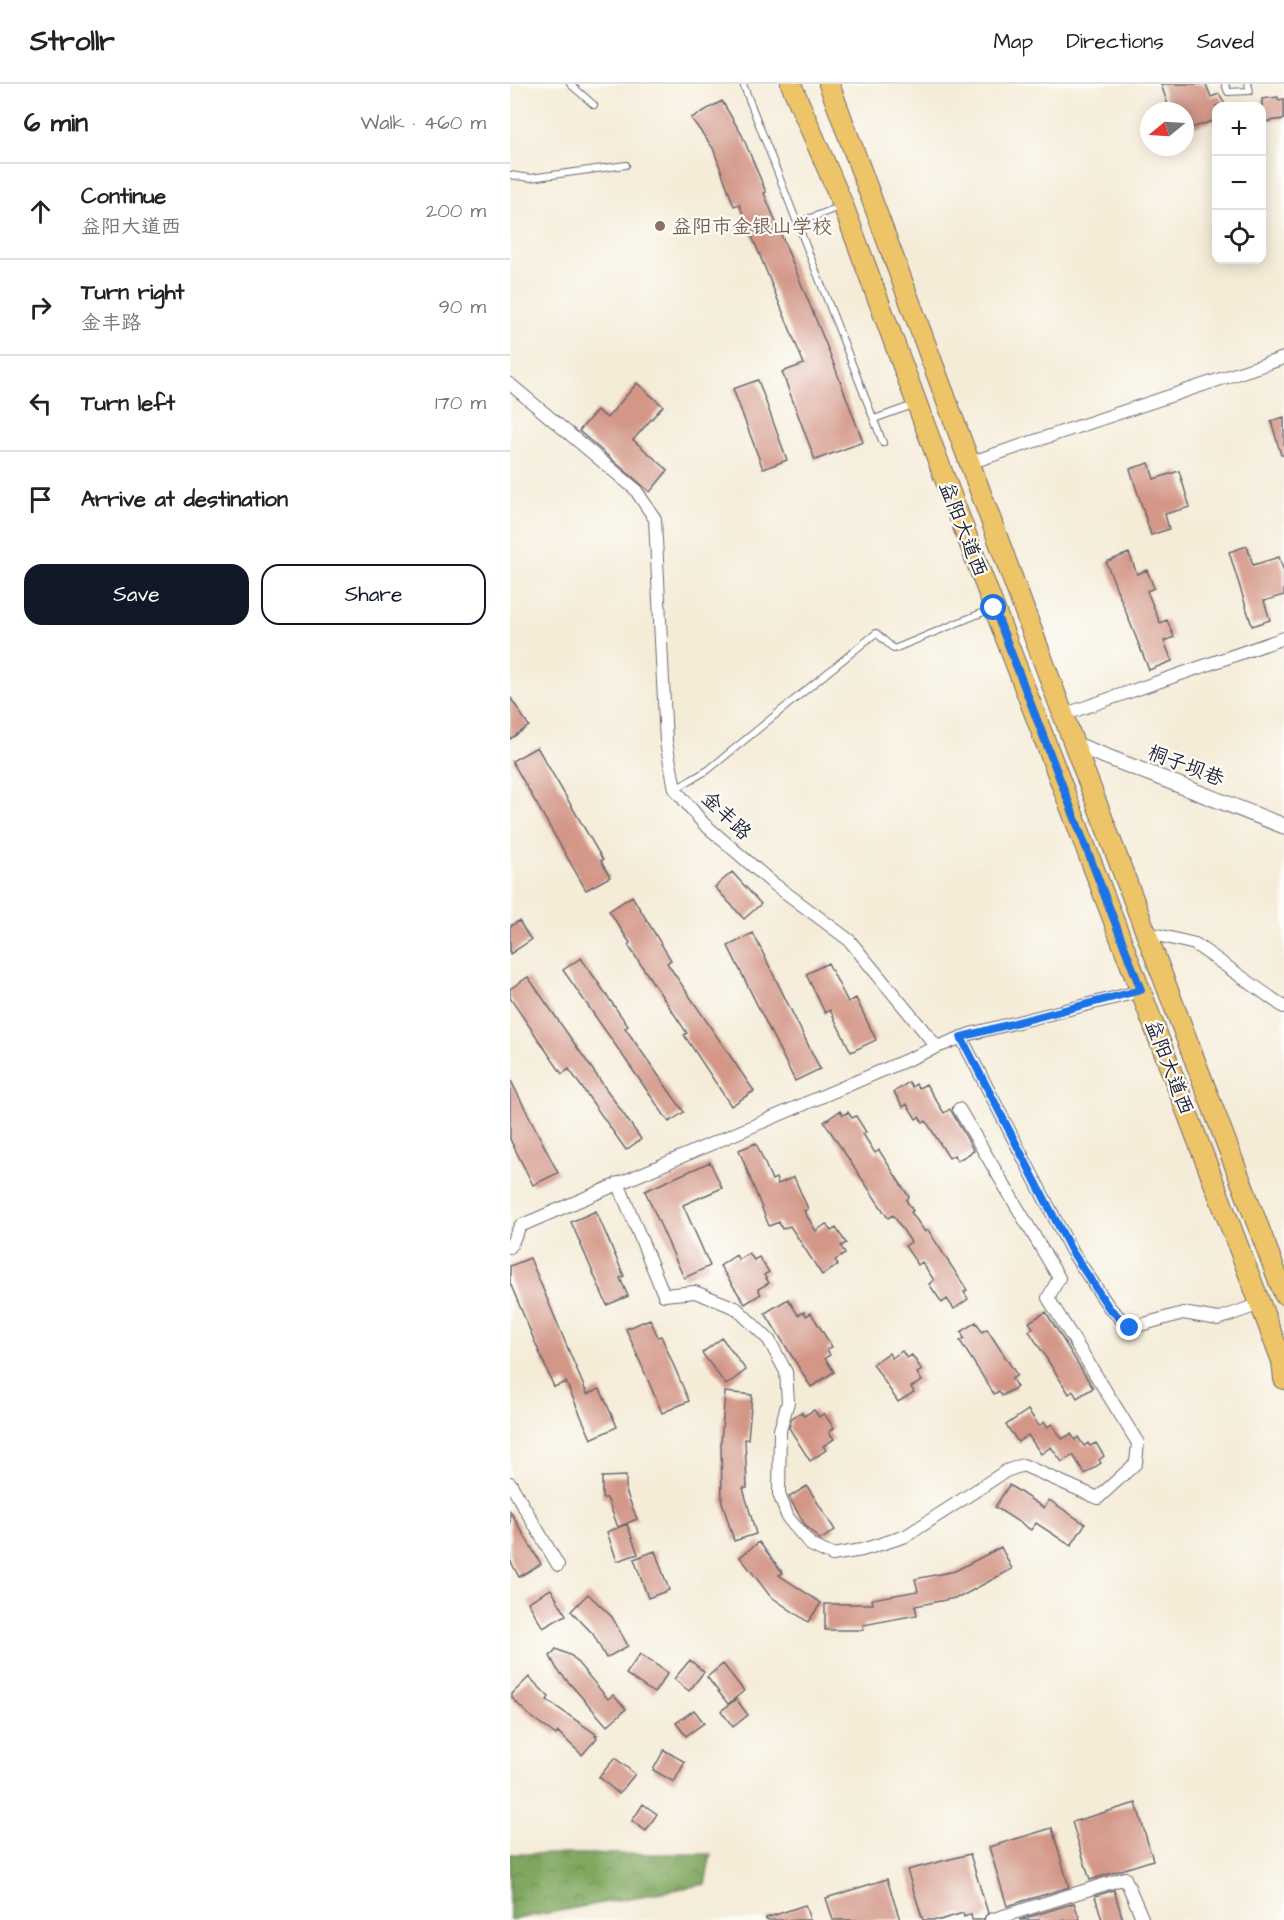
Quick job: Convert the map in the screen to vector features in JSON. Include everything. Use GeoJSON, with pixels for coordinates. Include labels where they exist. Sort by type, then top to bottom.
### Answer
{"type":"FeatureCollection","features":[{"type":"Feature","properties":{"kind":"main road","name":"益阳大道西"},"geometry":{"type":"LineString","coordinates":[[791,84],[843,205],[994,608],[1282,1361],[1284,1379]]}},
{"type":"Feature","properties":{"kind":"main road","name":"益阳大道西"},"geometry":{"type":"LineString","coordinates":[[829,84],[1063,715],[1284,1294]]}},
{"type":"Feature","properties":{"kind":"street"},"geometry":{"type":"LineString","coordinates":[[969,462],[1284,358]]}},
{"type":"Feature","properties":{"kind":"street","name":"金丰路"},"geometry":{"type":"LineString","coordinates":[[510,384],[635,489],[655,519],[666,742],[675,789],[712,830],[770,881],[849,940],[937,1047]]}},
{"type":"Feature","properties":{"kind":"street"},"geometry":{"type":"LineString","coordinates":[[1063,715],[1284,638]]}},
{"type":"Feature","properties":{"kind":"street","name":"桐子坝巷"},"geometry":{"type":"LineString","coordinates":[[1074,744],[1284,826]]}},
{"type":"Feature","properties":{"kind":"street"},"geometry":{"type":"LineString","coordinates":[[1145,932],[1195,944],[1284,1007]]}},
{"type":"Feature","properties":{"kind":"street"},"geometry":{"type":"LineString","coordinates":[[510,1247],[520,1226],[618,1182],[961,1037],[1141,990]]}},
{"type":"Feature","properties":{"kind":"street"},"geometry":{"type":"LineString","coordinates":[[961,1037],[1071,1250],[1109,1308],[1130,1328],[1183,1313],[1218,1319],[1260,1304]]}},
{"type":"Feature","properties":{"kind":"street"},"geometry":{"type":"LineString","coordinates":[[618,1182],[664,1295],[695,1293],[736,1308],[769,1340],[786,1372],[788,1402],[780,1430],[779,1494],[788,1518],[810,1545],[832,1555],[862,1550],[906,1536],[1006,1471],[1023,1465],[1098,1498],[1136,1463],[1138,1443],[1048,1299],[1059,1278],[959,1109]]}},
{"type":"Feature","properties":{"kind":"street"},"geometry":{"type":"LineString","coordinates":[[510,1483],[558,1565]]}},
{"type":"Feature","properties":{"kind":"street"},"geometry":{"type":"LineString","coordinates":[[991,1920],[1125,1878],[1143,1920]]}},
{"type":"Feature","properties":{"kind":"lane"},"geometry":{"type":"LineString","coordinates":[[570,84],[594,105]]}},
{"type":"Feature","properties":{"kind":"lane"},"geometry":{"type":"LineString","coordinates":[[743,84],[883,443]]}},
{"type":"Feature","properties":{"kind":"lane"},"geometry":{"type":"LineString","coordinates":[[1225,84],[1228,92],[1250,91],[1248,84]]}},
{"type":"Feature","properties":{"kind":"lane"},"geometry":{"type":"LineString","coordinates":[[510,175],[530,178],[626,165]]}},
{"type":"Feature","properties":{"kind":"lane"},"geometry":{"type":"LineString","coordinates":[[798,223],[843,205]]}},
{"type":"Feature","properties":{"kind":"lane"},"geometry":{"type":"LineString","coordinates":[[874,419],[917,404]]}},
{"type":"Feature","properties":{"kind":"lane"},"geometry":{"type":"LineString","coordinates":[[675,789],[708,770],[876,633],[894,649],[994,608]]}},
{"type":"Feature","properties":{"kind":"green space"},"geometry":{"type":"Polygon","coordinates":[[[510,1854],[711,1854],[705,1884],[510,1920],[510,1854]]]}},
{"type":"Feature","properties":{"kind":"building"},"geometry":{"type":"Polygon","coordinates":[[[1161,84],[1206,84],[1211,97],[1219,94],[1224,102],[1212,102],[1212,121],[1194,127],[1194,102],[1167,102],[1161,84]]]}},
{"type":"Feature","properties":{"kind":"building"},"geometry":{"type":"Polygon","coordinates":[[[1278,97],[1278,100],[1284,99],[1284,119],[1266,121],[1266,102],[1262,102],[1262,99],[1278,97]]]}},
{"type":"Feature","properties":{"kind":"building"},"geometry":{"type":"Polygon","coordinates":[[[722,101],[742,135],[766,192],[764,193],[830,354],[863,442],[815,460],[782,372],[804,364],[739,204],[734,206],[713,148],[691,118],[722,101]]]}},
{"type":"Feature","properties":{"kind":"building"},"geometry":{"type":"Polygon","coordinates":[[[758,380],[787,460],[763,469],[733,389],[758,380]]]}},
{"type":"Feature","properties":{"kind":"building"},"geometry":{"type":"Polygon","coordinates":[[[637,383],[663,406],[633,440],[668,470],[650,492],[579,431],[597,410],[607,418],[637,383]]]}},
{"type":"Feature","properties":{"kind":"building"},"geometry":{"type":"Polygon","coordinates":[[[1284,417],[1284,455],[1281,455],[1271,421],[1284,417]]]}},
{"type":"Feature","properties":{"kind":"building"},"geometry":{"type":"Polygon","coordinates":[[[1149,463],[1154,479],[1179,471],[1190,507],[1165,514],[1169,529],[1151,535],[1130,469],[1149,463]]]}},
{"type":"Feature","properties":{"kind":"building"},"geometry":{"type":"Polygon","coordinates":[[[1247,546],[1253,565],[1279,557],[1284,572],[1284,595],[1264,601],[1270,620],[1252,626],[1229,552],[1247,546]]]}},
{"type":"Feature","properties":{"kind":"building"},"geometry":{"type":"Polygon","coordinates":[[[1129,553],[1137,574],[1147,570],[1154,588],[1147,591],[1160,623],[1167,620],[1174,637],[1164,641],[1172,661],[1149,670],[1106,562],[1129,553]]]}},
{"type":"Feature","properties":{"kind":"building"},"geometry":{"type":"Polygon","coordinates":[[[510,697],[529,726],[510,739],[510,697]]]}},
{"type":"Feature","properties":{"kind":"building"},"geometry":{"type":"Polygon","coordinates":[[[537,747],[603,860],[601,861],[610,877],[586,890],[512,761],[537,747]]]}},
{"type":"Feature","properties":{"kind":"building"},"geometry":{"type":"Polygon","coordinates":[[[732,872],[761,904],[744,919],[715,887],[732,872]]]}},
{"type":"Feature","properties":{"kind":"building"},"geometry":{"type":"Polygon","coordinates":[[[632,896],[671,960],[667,963],[754,1091],[731,1106],[684,1035],[687,1033],[628,945],[630,943],[609,911],[632,896]]]}},
{"type":"Feature","properties":{"kind":"building"},"geometry":{"type":"Polygon","coordinates":[[[519,921],[531,940],[510,954],[510,926],[519,921]]]}},
{"type":"Feature","properties":{"kind":"building"},"geometry":{"type":"Polygon","coordinates":[[[753,933],[820,1069],[795,1081],[728,946],[753,933]]]}},
{"type":"Feature","properties":{"kind":"building"},"geometry":{"type":"Polygon","coordinates":[[[581,958],[628,1026],[625,1028],[684,1112],[669,1122],[563,970],[581,958]]]}},
{"type":"Feature","properties":{"kind":"building"},"geometry":{"type":"Polygon","coordinates":[[[828,963],[848,1002],[856,998],[876,1040],[851,1052],[830,1010],[825,1013],[806,974],[828,963]]]}},
{"type":"Feature","properties":{"kind":"building"},"geometry":{"type":"Polygon","coordinates":[[[528,977],[641,1139],[626,1150],[569,1069],[562,1074],[510,998],[510,989],[528,977]]]}},
{"type":"Feature","properties":{"kind":"building"},"geometry":{"type":"Polygon","coordinates":[[[510,1079],[558,1173],[533,1185],[510,1139],[510,1079]]]}},
{"type":"Feature","properties":{"kind":"building"},"geometry":{"type":"Polygon","coordinates":[[[909,1082],[912,1087],[916,1084],[919,1088],[926,1084],[944,1113],[950,1109],[974,1151],[957,1161],[954,1155],[949,1158],[926,1121],[923,1123],[919,1117],[916,1119],[907,1104],[903,1107],[894,1092],[909,1082]]]}},
{"type":"Feature","properties":{"kind":"building"},"geometry":{"type":"Polygon","coordinates":[[[840,1111],[843,1115],[848,1112],[852,1118],[856,1116],[866,1132],[863,1134],[875,1153],[879,1150],[909,1197],[906,1200],[913,1211],[911,1212],[925,1232],[928,1230],[967,1290],[964,1292],[968,1299],[954,1309],[947,1299],[942,1303],[929,1284],[934,1280],[922,1262],[918,1265],[905,1246],[911,1242],[893,1215],[888,1218],[824,1122],[840,1111]]]}},
{"type":"Feature","properties":{"kind":"building"},"geometry":{"type":"Polygon","coordinates":[[[756,1143],[772,1180],[776,1178],[778,1184],[794,1177],[808,1209],[804,1211],[816,1231],[826,1224],[831,1231],[836,1228],[846,1243],[841,1246],[845,1254],[835,1260],[838,1265],[822,1275],[790,1226],[782,1229],[779,1222],[769,1226],[739,1150],[756,1143]]]}},
{"type":"Feature","properties":{"kind":"building"},"geometry":{"type":"Polygon","coordinates":[[[710,1162],[722,1188],[683,1205],[710,1266],[684,1278],[645,1191],[710,1162]]]}},
{"type":"Feature","properties":{"kind":"building"},"geometry":{"type":"Polygon","coordinates":[[[596,1211],[624,1276],[620,1278],[628,1296],[607,1305],[571,1222],[596,1211]]]}},
{"type":"Feature","properties":{"kind":"building"},"geometry":{"type":"Polygon","coordinates":[[[749,1253],[754,1260],[759,1257],[769,1272],[764,1275],[769,1283],[758,1289],[761,1294],[745,1304],[720,1266],[736,1255],[739,1260],[749,1253]]]}},
{"type":"Feature","properties":{"kind":"building"},"geometry":{"type":"Polygon","coordinates":[[[530,1258],[587,1394],[600,1389],[617,1427],[591,1439],[566,1382],[554,1387],[510,1283],[510,1266],[530,1258]]]}},
{"type":"Feature","properties":{"kind":"building"},"geometry":{"type":"Polygon","coordinates":[[[788,1299],[798,1315],[804,1312],[806,1316],[811,1313],[832,1347],[827,1349],[830,1355],[825,1358],[834,1372],[811,1387],[765,1313],[788,1299]]]}},
{"type":"Feature","properties":{"kind":"building"},"geometry":{"type":"Polygon","coordinates":[[[1046,1312],[1093,1388],[1077,1398],[1073,1391],[1069,1394],[1029,1331],[1033,1328],[1029,1322],[1046,1312]]]}},
{"type":"Feature","properties":{"kind":"building"},"geometry":{"type":"Polygon","coordinates":[[[650,1319],[658,1337],[661,1336],[689,1401],[662,1413],[626,1329],[650,1319]]]}},
{"type":"Feature","properties":{"kind":"building"},"geometry":{"type":"Polygon","coordinates":[[[976,1322],[982,1332],[987,1329],[1017,1375],[1012,1379],[1017,1387],[1002,1396],[999,1391],[994,1394],[960,1341],[964,1338],[961,1332],[976,1322]]]}},
{"type":"Feature","properties":{"kind":"building"},"geometry":{"type":"Polygon","coordinates":[[[722,1338],[746,1370],[726,1385],[702,1353],[722,1338]]]}},
{"type":"Feature","properties":{"kind":"building"},"geometry":{"type":"Polygon","coordinates":[[[902,1351],[907,1358],[912,1355],[922,1370],[917,1373],[922,1381],[911,1387],[914,1392],[898,1402],[873,1364],[889,1353],[892,1358],[902,1351]]]}},
{"type":"Feature","properties":{"kind":"building"},"geometry":{"type":"Polygon","coordinates":[[[725,1392],[752,1395],[748,1439],[745,1439],[747,1488],[743,1488],[756,1534],[734,1541],[722,1502],[721,1442],[725,1392]]]}},
{"type":"Feature","properties":{"kind":"building"},"geometry":{"type":"Polygon","coordinates":[[[814,1410],[819,1417],[824,1413],[834,1428],[829,1432],[834,1439],[823,1446],[826,1450],[810,1461],[789,1428],[792,1418],[801,1412],[804,1416],[814,1410]]]}},
{"type":"Feature","properties":{"kind":"building"},"geometry":{"type":"Polygon","coordinates":[[[1028,1410],[1039,1426],[1044,1422],[1047,1427],[1052,1424],[1062,1439],[1071,1434],[1075,1440],[1078,1437],[1084,1446],[1088,1443],[1090,1446],[1096,1443],[1104,1456],[1099,1460],[1101,1463],[1085,1474],[1073,1455],[1062,1462],[1051,1447],[1041,1454],[1028,1435],[1018,1442],[1006,1425],[1028,1410]]]}},
{"type":"Feature","properties":{"kind":"building"},"geometry":{"type":"Polygon","coordinates":[[[626,1476],[626,1491],[637,1519],[618,1527],[607,1498],[602,1498],[602,1477],[626,1476]]]}},
{"type":"Feature","properties":{"kind":"building"},"geometry":{"type":"Polygon","coordinates":[[[1009,1485],[1044,1508],[1049,1500],[1085,1524],[1071,1546],[1036,1523],[1031,1530],[995,1507],[1009,1485]]]}},
{"type":"Feature","properties":{"kind":"building"},"geometry":{"type":"Polygon","coordinates":[[[807,1486],[835,1530],[820,1540],[805,1525],[789,1497],[807,1486]]]}},
{"type":"Feature","properties":{"kind":"building"},"geometry":{"type":"Polygon","coordinates":[[[510,1511],[541,1564],[519,1577],[510,1560],[510,1511]]]}},
{"type":"Feature","properties":{"kind":"building"},"geometry":{"type":"Polygon","coordinates":[[[627,1524],[638,1554],[617,1561],[607,1532],[627,1524]]]}},
{"type":"Feature","properties":{"kind":"building"},"geometry":{"type":"Polygon","coordinates":[[[759,1542],[783,1573],[779,1575],[821,1603],[808,1622],[770,1596],[740,1557],[759,1542]]]}},
{"type":"Feature","properties":{"kind":"building"},"geometry":{"type":"Polygon","coordinates":[[[1001,1547],[1012,1569],[960,1597],[915,1606],[917,1615],[863,1625],[863,1630],[825,1630],[825,1604],[873,1604],[872,1599],[918,1591],[915,1579],[955,1571],[1001,1547]]]}},
{"type":"Feature","properties":{"kind":"building"},"geometry":{"type":"Polygon","coordinates":[[[655,1551],[669,1590],[648,1598],[634,1559],[655,1551]]]}},
{"type":"Feature","properties":{"kind":"building"},"geometry":{"type":"Polygon","coordinates":[[[551,1589],[566,1615],[543,1628],[528,1602],[551,1589]]]}},
{"type":"Feature","properties":{"kind":"building"},"geometry":{"type":"Polygon","coordinates":[[[588,1594],[612,1617],[628,1646],[606,1658],[593,1634],[571,1611],[588,1594]]]}},
{"type":"Feature","properties":{"kind":"building"},"geometry":{"type":"Polygon","coordinates":[[[556,1649],[572,1656],[608,1699],[613,1695],[626,1709],[607,1726],[557,1669],[550,1656],[556,1649]]]}},
{"type":"Feature","properties":{"kind":"building"},"geometry":{"type":"Polygon","coordinates":[[[640,1654],[668,1673],[654,1693],[626,1674],[640,1654]]]}},
{"type":"Feature","properties":{"kind":"building"},"geometry":{"type":"Polygon","coordinates":[[[690,1660],[704,1672],[689,1691],[674,1679],[690,1660]]]}},
{"type":"Feature","properties":{"kind":"building"},"geometry":{"type":"Polygon","coordinates":[[[723,1664],[744,1691],[728,1704],[707,1677],[723,1664]]]}},
{"type":"Feature","properties":{"kind":"building"},"geometry":{"type":"Polygon","coordinates":[[[529,1677],[549,1697],[547,1700],[597,1735],[582,1755],[558,1732],[556,1735],[529,1715],[512,1698],[512,1694],[529,1677]]]}},
{"type":"Feature","properties":{"kind":"building"},"geometry":{"type":"Polygon","coordinates":[[[736,1699],[748,1715],[733,1727],[721,1711],[736,1699]]]}},
{"type":"Feature","properties":{"kind":"building"},"geometry":{"type":"Polygon","coordinates":[[[694,1710],[704,1723],[686,1736],[676,1723],[694,1710]]]}},
{"type":"Feature","properties":{"kind":"building"},"geometry":{"type":"Polygon","coordinates":[[[664,1750],[685,1762],[674,1782],[653,1770],[664,1750]]]}},
{"type":"Feature","properties":{"kind":"building"},"geometry":{"type":"Polygon","coordinates":[[[615,1758],[635,1774],[619,1794],[599,1777],[615,1758]]]}},
{"type":"Feature","properties":{"kind":"building"},"geometry":{"type":"Polygon","coordinates":[[[1136,1803],[1153,1860],[1090,1880],[1072,1822],[1136,1803]]]}},
{"type":"Feature","properties":{"kind":"building"},"geometry":{"type":"Polygon","coordinates":[[[643,1804],[657,1814],[646,1831],[632,1821],[643,1804]]]}},
{"type":"Feature","properties":{"kind":"building"},"geometry":{"type":"Polygon","coordinates":[[[1052,1828],[1069,1887],[1007,1906],[989,1847],[1052,1828]]]}},
{"type":"Feature","properties":{"kind":"building"},"geometry":{"type":"Polygon","coordinates":[[[970,1854],[988,1913],[983,1920],[972,1920],[971,1914],[964,1917],[963,1913],[940,1920],[923,1920],[907,1870],[970,1854]]]}},
{"type":"Feature","properties":{"kind":"building"},"geometry":{"type":"Polygon","coordinates":[[[887,1879],[900,1920],[833,1920],[826,1898],[887,1879]]]}},
{"type":"Feature","properties":{"kind":"building"},"geometry":{"type":"Polygon","coordinates":[[[1114,1890],[1123,1920],[1102,1920],[1095,1896],[1114,1890]]]}},
{"type":"Feature","properties":{"kind":"building"},"geometry":{"type":"Polygon","coordinates":[[[1074,1903],[1080,1920],[1019,1920],[1074,1903]]]}},
{"type":"Feature","properties":{"kind":"building"},"geometry":{"type":"Polygon","coordinates":[[[805,1905],[810,1920],[766,1920],[766,1918],[805,1905]]]}},
{"type":"Feature","properties":{"kind":"place","name":"益阳市金银山学校"},"geometry":{"type":"Point","coordinates":[660,226]}},
{"type":"Feature","properties":{"kind":"route"},"geometry":{"type":"LineString","coordinates":[[994,608],[1141,990],[961,1037],[1071,1250],[1109,1308],[1130,1328]]}}]}
